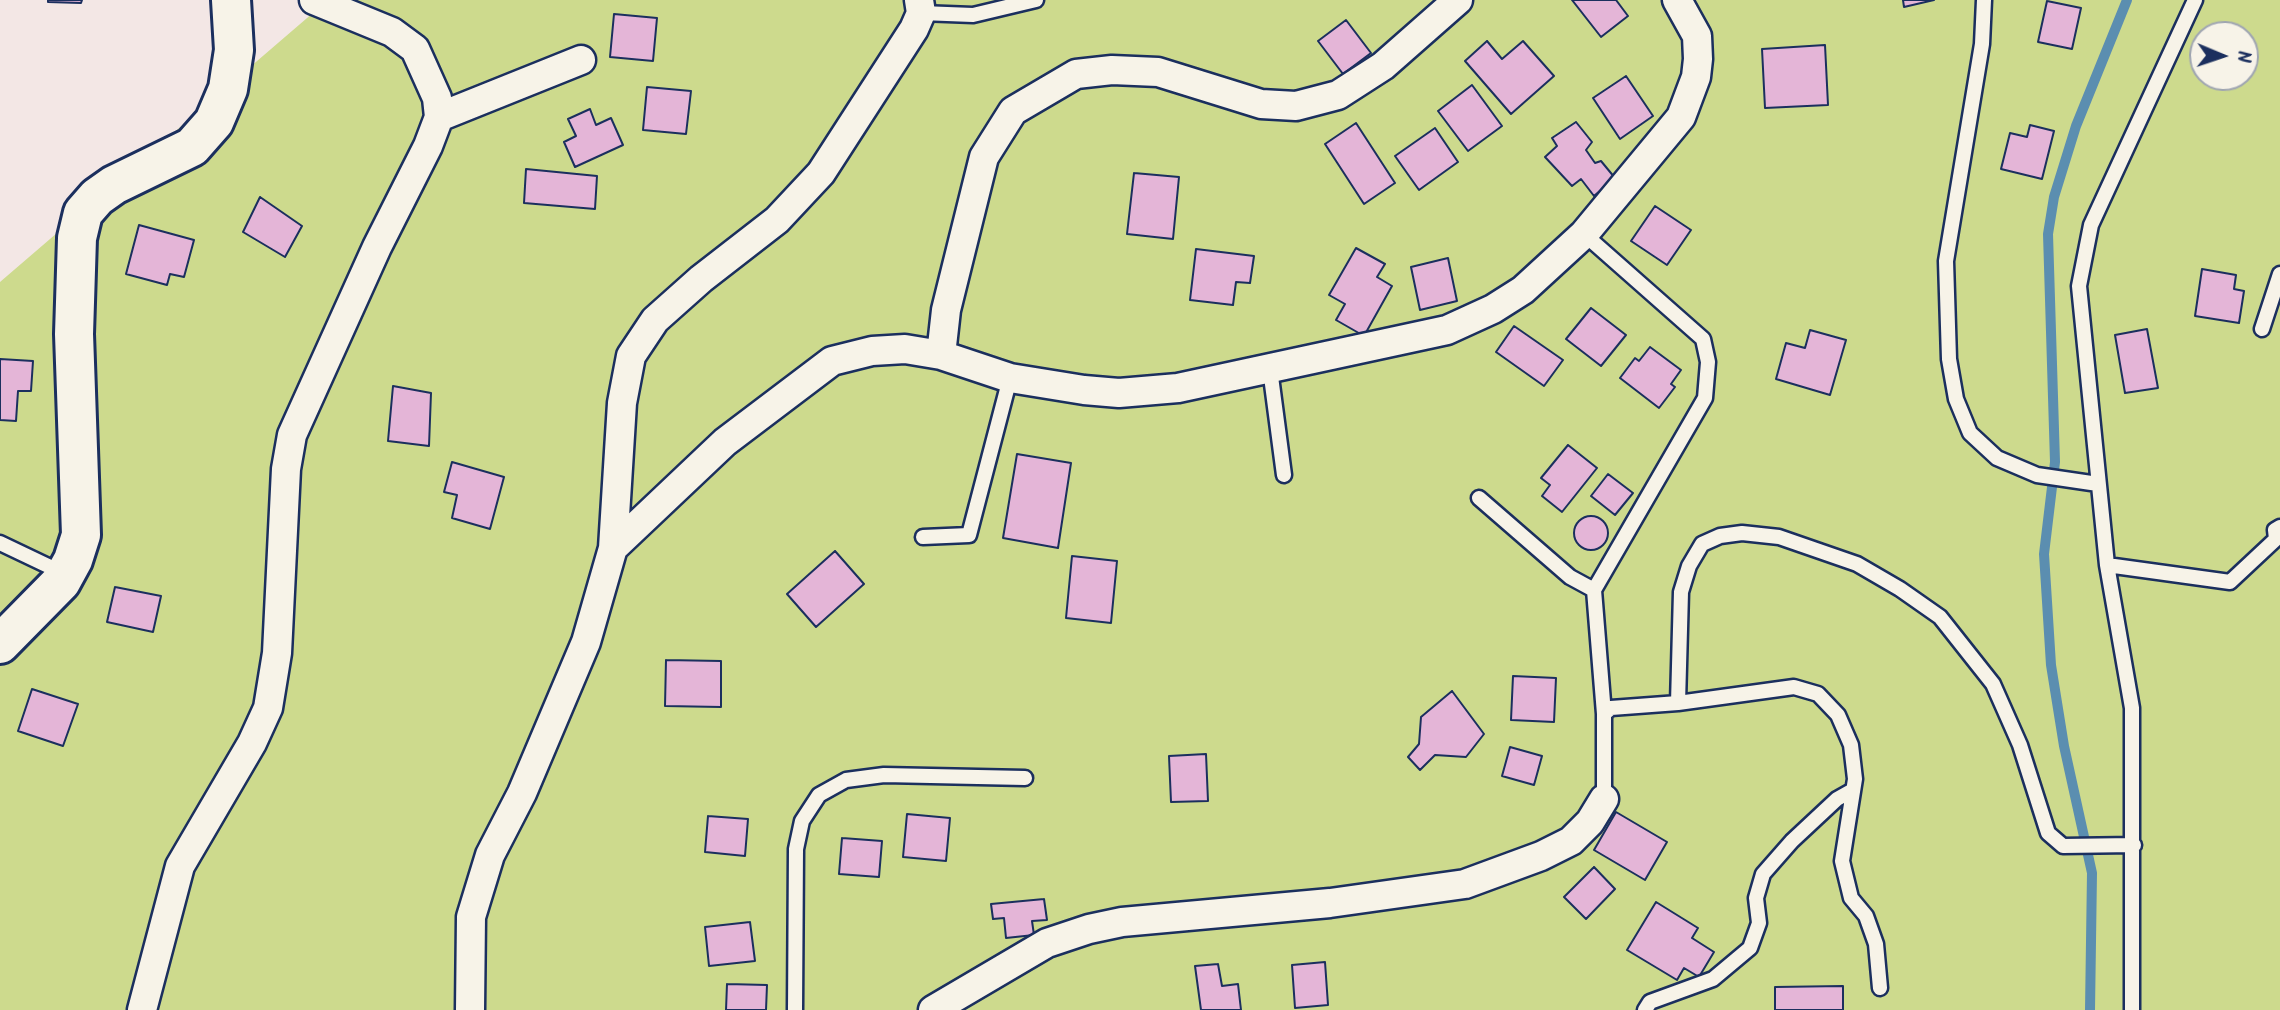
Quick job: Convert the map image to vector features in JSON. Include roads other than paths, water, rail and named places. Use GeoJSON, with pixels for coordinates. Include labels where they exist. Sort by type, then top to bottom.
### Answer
{"type":"FeatureCollection","features":[{"type":"Feature","properties":{"kind":"street"},"geometry":{"type":"LineString","coordinates":[[0,644],[45,601],[65,574],[81,535],[74,334],[77,238],[83,212],[97,197],[114,185],[192,147],[214,122],[228,89],[233,50],[231,0]]}},
{"type":"Feature","properties":{"kind":"street"},"geometry":{"type":"LineString","coordinates":[[142,1010],[180,866],[252,743],[268,708],[276,666],[286,469],[292,435],[377,247],[428,146],[439,117],[438,98],[415,49],[392,32],[314,0]]}},
{"type":"Feature","properties":{"kind":"street"},"geometry":{"type":"LineString","coordinates":[[941,355],[946,310],[984,157],[1013,111],[1076,74],[1112,70],[1158,72],[1261,104],[1296,106],[1338,95],[1383,66],[1458,0]]}},
{"type":"Feature","properties":{"kind":"street"},"geometry":{"type":"LineString","coordinates":[[613,548],[725,442],[832,361],[872,351],[905,349],[941,355],[1010,378],[1119,393],[1178,388],[1447,330],[1493,309],[1523,290],[1584,234],[1681,117],[1696,77],[1697,36],[1676,0]]}},
{"type":"Feature","properties":{"kind":"street"},"geometry":{"type":"LineString","coordinates":[[470,1010],[471,929],[475,904],[490,855],[522,793],[586,642],[613,548],[622,403],[631,356],[654,320],[701,279],[777,220],[821,173],[899,54],[920,7]]}},
{"type":"Feature","properties":{"kind":"street"},"geometry":{"type":"LineString","coordinates":[[439,117],[581,60]]}},
{"type":"Feature","properties":{"kind":"street"},"geometry":{"type":"LineString","coordinates":[[933,1010],[1047,943],[1111,924],[1330,903],[1465,884],[1541,856],[1571,841],[1590,822],[1604,799]]}},
{"type":"Feature","properties":{"kind":"lane"},"geometry":{"type":"LineString","coordinates":[[920,7],[973,15],[1036,0]]}},
{"type":"Feature","properties":{"kind":"lane"},"geometry":{"type":"LineString","coordinates":[[1984,0],[1982,44],[1946,261],[1949,359],[1956,399],[1970,433],[1997,458],[2042,476],[2098,484]]}},
{"type":"Feature","properties":{"kind":"lane"},"geometry":{"type":"LineString","coordinates":[[2132,1010],[2132,708],[2107,565],[2079,286],[2091,225],[2195,0]]}},
{"type":"Feature","properties":{"kind":"lane"},"geometry":{"type":"LineString","coordinates":[[1584,234],[1703,339],[1708,362],[1705,398],[1594,590],[1604,714],[1604,799]]}},
{"type":"Feature","properties":{"kind":"lane"},"geometry":{"type":"LineString","coordinates":[[2262,329],[2280,274]]}},
{"type":"Feature","properties":{"kind":"lane"},"geometry":{"type":"LineString","coordinates":[[1270,369],[1284,475]]}},
{"type":"Feature","properties":{"kind":"lane"},"geometry":{"type":"LineString","coordinates":[[923,537],[969,535],[1010,378]]}},
{"type":"Feature","properties":{"kind":"lane"},"geometry":{"type":"LineString","coordinates":[[1479,498],[1570,578],[1594,590]]}},
{"type":"Feature","properties":{"kind":"lane"},"geometry":{"type":"LineString","coordinates":[[2107,565],[2230,582],[2276,539],[2275,530],[2280,527]]}},
{"type":"Feature","properties":{"kind":"lane"},"geometry":{"type":"LineString","coordinates":[[1678,703],[1681,592],[1689,566],[1702,544],[1720,536],[1742,533],[1779,537],[1857,564],[1940,617],[1993,684],[2020,745],[2048,833],[2063,846],[2134,845]]}},
{"type":"Feature","properties":{"kind":"lane"},"geometry":{"type":"LineString","coordinates":[[0,543],[65,574]]}},
{"type":"Feature","properties":{"kind":"lane"},"geometry":{"type":"LineString","coordinates":[[1604,714],[1611,708],[1678,703],[1794,687],[1818,694],[1838,715],[1851,745],[1853,790],[1842,861],[1851,898],[1866,916],[1876,944],[1880,988]]}},
{"type":"Feature","properties":{"kind":"lane"},"geometry":{"type":"LineString","coordinates":[[795,1010],[796,849],[802,821],[819,794],[846,780],[884,775],[1025,778]]}},
{"type":"Feature","properties":{"kind":"lane"},"geometry":{"type":"LineString","coordinates":[[1645,1010],[1650,1002],[1713,979],[1750,948],[1759,923],[1756,898],[1763,874],[1837,799],[1853,790]]}},
{"type":"Feature","properties":{"kind":"waterway"},"geometry":{"type":"LineString","coordinates":[[2090,1010],[2092,873],[2064,746],[2051,665],[2044,554],[2055,462],[2048,234],[2054,197],[2076,126],[2127,0]]}}]}
